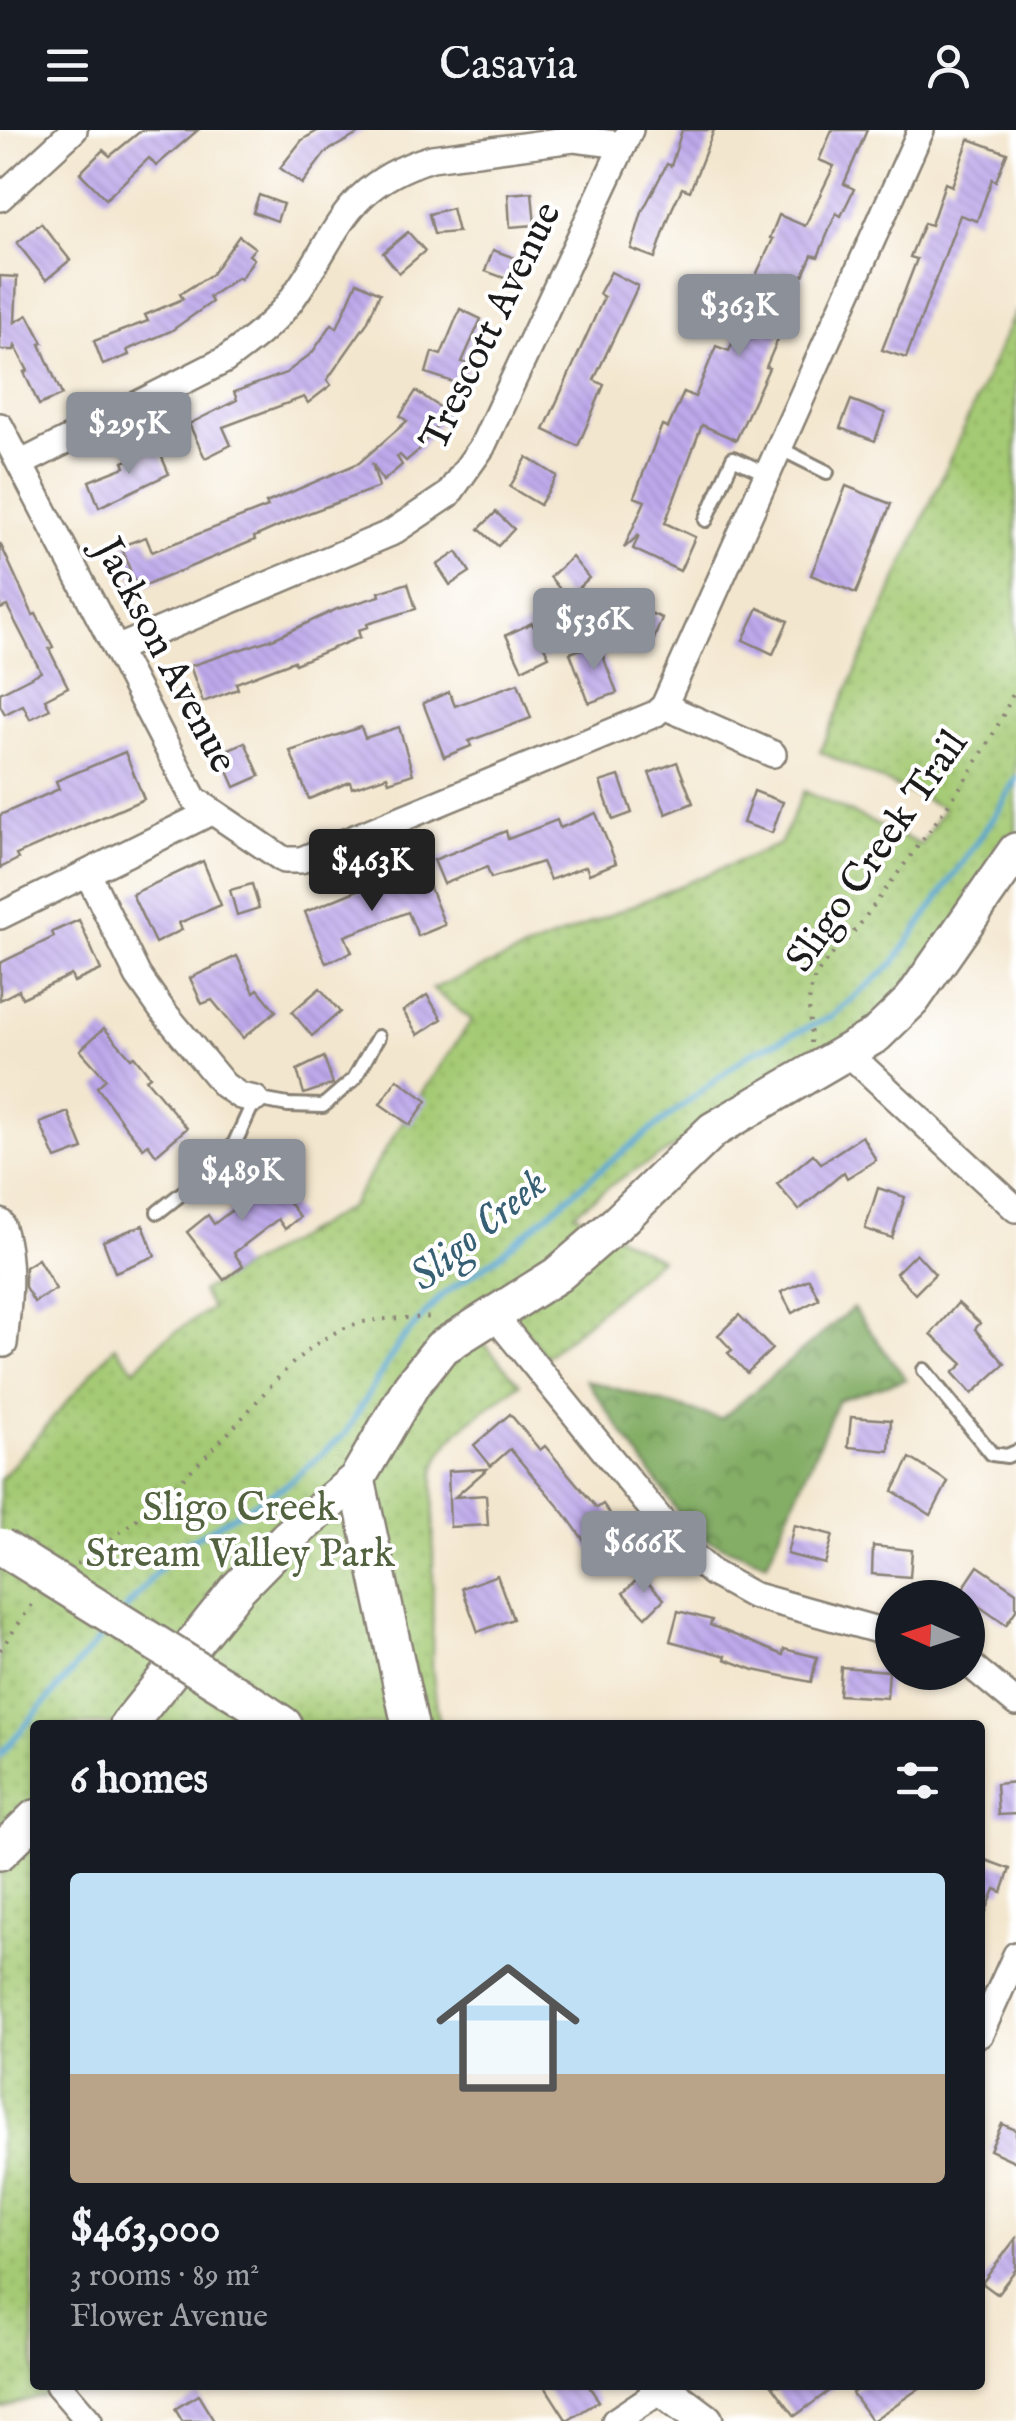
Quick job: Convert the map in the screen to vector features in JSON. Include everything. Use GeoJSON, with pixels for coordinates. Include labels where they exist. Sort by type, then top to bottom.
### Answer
{"type":"FeatureCollection","features":[{"type":"Feature","properties":{"kind":"street"},"geometry":{"type":"LineString","coordinates":[[0,198],[74,130]]}},
{"type":"Feature","properties":{"kind":"street"},"geometry":{"type":"LineString","coordinates":[[773,754],[664,706],[922,130]]}},
{"type":"Feature","properties":{"kind":"street"},"geometry":{"type":"LineString","coordinates":[[20,464],[225,360],[255,338],[288,303],[341,217],[366,192],[409,165],[432,158],[574,139],[627,138]]}},
{"type":"Feature","properties":{"kind":"street","name":"Trescott Avenue"},"geometry":{"type":"LineString","coordinates":[[116,649],[391,533],[448,495],[482,447],[627,138]]}},
{"type":"Feature","properties":{"kind":"street","name":"Jackson Avenue"},"geometry":{"type":"LineString","coordinates":[[0,426],[194,799],[284,860],[302,860],[655,714],[664,706]]}},
{"type":"Feature","properties":{"kind":"street"},"geometry":{"type":"LineString","coordinates":[[0,916],[212,812]]}},
{"type":"Feature","properties":{"kind":"street"},"geometry":{"type":"LineString","coordinates":[[132,1720],[238,1588],[287,1538],[356,1479],[411,1386],[441,1348],[557,1275],[713,1130],[876,1035],[912,1000],[1016,851]]}},
{"type":"Feature","properties":{"kind":"street"},"geometry":{"type":"LineString","coordinates":[[88,874],[138,976],[162,1010],[224,1085],[240,1096],[255,1099]]}},
{"type":"Feature","properties":{"kind":"street"},"geometry":{"type":"LineString","coordinates":[[848,1052],[1016,1210]]}},
{"type":"Feature","properties":{"kind":"street"},"geometry":{"type":"LineString","coordinates":[[0,1222],[8,1274],[4,1344]]}},
{"type":"Feature","properties":{"kind":"street"},"geometry":{"type":"LineString","coordinates":[[493,1314],[682,1546],[712,1572],[752,1595],[875,1629]]}},
{"type":"Feature","properties":{"kind":"street"},"geometry":{"type":"LineString","coordinates":[[356,1479],[409,1720]]}},
{"type":"Feature","properties":{"kind":"street"},"geometry":{"type":"LineString","coordinates":[[0,1546],[270,1716]]}},
{"type":"Feature","properties":{"kind":"street"},"geometry":{"type":"LineString","coordinates":[[985,1677],[1016,1703]]}},
{"type":"Feature","properties":{"kind":"street"},"geometry":{"type":"LineString","coordinates":[[0,1852],[30,1823]]}},
{"type":"Feature","properties":{"kind":"street"},"geometry":{"type":"LineString","coordinates":[[985,2023],[1016,1955]]}},
{"type":"Feature","properties":{"kind":"street"},"geometry":{"type":"LineString","coordinates":[[62,2390],[89,2421]]}},
{"type":"Feature","properties":{"kind":"street"},"geometry":{"type":"LineString","coordinates":[[615,2421],[659,2390]]}},
{"type":"Feature","properties":{"kind":"street"},"geometry":{"type":"LineString","coordinates":[[667,2390],[705,2421]]}},
{"type":"Feature","properties":{"kind":"lane"},"geometry":{"type":"LineString","coordinates":[[778,448],[827,472]]}},
{"type":"Feature","properties":{"kind":"lane"},"geometry":{"type":"LineString","coordinates":[[706,520],[733,458],[767,474]]}},
{"type":"Feature","properties":{"kind":"lane"},"geometry":{"type":"LineString","coordinates":[[158,1212],[232,1149],[255,1099],[323,1106],[354,1079],[378,1037]]}},
{"type":"Feature","properties":{"kind":"lane"},"geometry":{"type":"LineString","coordinates":[[924,1370],[992,1454],[1007,1456],[1016,1452]]}},
{"type":"Feature","properties":{"kind":"path","name":"Sligo Creek Trail"},"geometry":{"type":"LineString","coordinates":[[812,1054],[810,998],[818,973],[852,936],[924,835],[1002,722],[1016,687]]}},
{"type":"Feature","properties":{"kind":"path"},"geometry":{"type":"LineString","coordinates":[[65,1572],[172,1490],[271,1383],[342,1328],[360,1323],[444,1317]]}},
{"type":"Feature","properties":{"kind":"path"},"geometry":{"type":"LineString","coordinates":[[0,1650],[41,1594]]}},
{"type":"Feature","properties":{"kind":"green space","name":"Sligo Creek Stream Valley Park"},"geometry":{"type":"Polygon","coordinates":[[[1016,310],[1016,833],[945,934],[861,1040],[618,1180],[574,1213],[660,1259],[546,1357],[512,1312],[481,1340],[520,1384],[456,1434],[434,1474],[432,1667],[438,1720],[30,1720],[30,2390],[45,2390],[47,2394],[0,2408],[0,1480],[115,1346],[135,1370],[162,1341],[212,1308],[201,1292],[350,1207],[472,1020],[432,989],[780,844],[804,791],[921,845],[944,808],[820,752],[1016,310]]]}},
{"type":"Feature","properties":{"kind":"green space"},"geometry":{"type":"Polygon","coordinates":[[[853,1308],[906,1379],[838,1400],[767,1563],[694,1535],[586,1380],[721,1419],[853,1308]]]}},
{"type":"Feature","properties":{"kind":"building"},"geometry":{"type":"Polygon","coordinates":[[[142,130],[198,130],[156,166],[149,158],[106,199],[80,173],[103,150],[110,156],[142,130]]]}},
{"type":"Feature","properties":{"kind":"building"},"geometry":{"type":"Polygon","coordinates":[[[319,130],[365,130],[326,152],[302,184],[280,168],[302,140],[319,130]]]}},
{"type":"Feature","properties":{"kind":"building"},"geometry":{"type":"Polygon","coordinates":[[[682,130],[714,130],[690,191],[682,188],[672,209],[655,258],[631,249],[642,212],[667,164],[671,166],[682,130]]]}},
{"type":"Feature","properties":{"kind":"building"},"geometry":{"type":"Polygon","coordinates":[[[832,130],[867,130],[844,184],[854,189],[841,216],[836,213],[818,257],[812,255],[784,319],[766,367],[769,368],[736,440],[702,425],[665,523],[695,537],[680,571],[633,549],[639,535],[624,548],[645,501],[634,497],[662,425],[668,428],[684,392],[695,397],[716,346],[729,351],[754,293],[749,290],[773,239],[770,238],[779,215],[805,226],[834,166],[819,160],[832,130]]]}},
{"type":"Feature","properties":{"kind":"building"},"geometry":{"type":"Polygon","coordinates":[[[969,139],[1007,153],[996,181],[992,179],[977,221],[960,215],[906,358],[882,350],[917,259],[910,257],[924,223],[931,225],[945,183],[952,186],[969,139]]]}},
{"type":"Feature","properties":{"kind":"building"},"geometry":{"type":"Polygon","coordinates":[[[532,192],[535,225],[510,227],[508,194],[532,192]]]}},
{"type":"Feature","properties":{"kind":"building"},"geometry":{"type":"Polygon","coordinates":[[[259,195],[283,204],[277,221],[253,212],[259,195]]]}},
{"type":"Feature","properties":{"kind":"building"},"geometry":{"type":"Polygon","coordinates":[[[452,208],[458,232],[434,234],[429,214],[452,208]]]}},
{"type":"Feature","properties":{"kind":"building"},"geometry":{"type":"Polygon","coordinates":[[[41,223],[70,260],[46,280],[17,243],[41,223]]]}},
{"type":"Feature","properties":{"kind":"building"},"geometry":{"type":"Polygon","coordinates":[[[408,232],[425,251],[399,273],[383,253],[408,232]]]}},
{"type":"Feature","properties":{"kind":"building"},"geometry":{"type":"Polygon","coordinates":[[[239,236],[255,248],[249,255],[254,259],[240,279],[209,297],[212,302],[171,331],[103,365],[94,341],[148,321],[145,315],[183,299],[180,294],[212,274],[239,236]]]}},
{"type":"Feature","properties":{"kind":"building"},"geometry":{"type":"Polygon","coordinates":[[[493,250],[515,258],[507,279],[485,271],[493,250]]]}},
{"type":"Feature","properties":{"kind":"building"},"geometry":{"type":"Polygon","coordinates":[[[611,272],[638,286],[594,380],[604,385],[578,446],[544,430],[604,297],[599,294],[611,272]]]}},
{"type":"Feature","properties":{"kind":"building"},"geometry":{"type":"Polygon","coordinates":[[[0,276],[17,277],[15,322],[28,315],[62,395],[39,405],[15,346],[14,350],[0,350],[0,276]]]}},
{"type":"Feature","properties":{"kind":"building"},"geometry":{"type":"Polygon","coordinates":[[[357,282],[380,293],[367,323],[327,380],[331,385],[308,403],[304,397],[223,427],[231,445],[205,458],[189,424],[237,400],[234,392],[286,373],[312,353],[332,324],[337,328],[357,282]]]}},
{"type":"Feature","properties":{"kind":"building"},"geometry":{"type":"Polygon","coordinates":[[[460,309],[481,319],[462,362],[469,364],[462,385],[426,373],[432,352],[441,355],[460,309]]]}},
{"type":"Feature","properties":{"kind":"building"},"geometry":{"type":"Polygon","coordinates":[[[416,391],[447,412],[419,450],[406,461],[400,455],[397,457],[402,465],[383,481],[372,463],[379,487],[306,514],[254,537],[255,540],[137,589],[121,546],[146,537],[152,552],[268,507],[266,503],[359,463],[407,421],[400,416],[416,391]]]}},
{"type":"Feature","properties":{"kind":"building"},"geometry":{"type":"Polygon","coordinates":[[[851,400],[885,413],[875,441],[840,428],[851,400]]]}},
{"type":"Feature","properties":{"kind":"building"},"geometry":{"type":"Polygon","coordinates":[[[158,448],[169,474],[99,507],[89,481],[158,448]]]}},
{"type":"Feature","properties":{"kind":"building"},"geometry":{"type":"Polygon","coordinates":[[[527,457],[557,476],[540,505],[510,487],[527,457]]]}},
{"type":"Feature","properties":{"kind":"building"},"geometry":{"type":"Polygon","coordinates":[[[846,486],[891,504],[856,593],[811,575],[846,486]]]}},
{"type":"Feature","properties":{"kind":"building"},"geometry":{"type":"Polygon","coordinates":[[[496,512],[514,529],[498,546],[479,529],[496,512]]]}},
{"type":"Feature","properties":{"kind":"building"},"geometry":{"type":"Polygon","coordinates":[[[0,543],[33,615],[36,614],[53,647],[49,649],[68,687],[45,699],[50,709],[30,719],[23,705],[5,714],[0,705],[0,693],[41,672],[7,606],[0,609],[0,543]]]}},
{"type":"Feature","properties":{"kind":"building"},"geometry":{"type":"Polygon","coordinates":[[[457,552],[470,572],[450,585],[437,565],[457,552]]]}},
{"type":"Feature","properties":{"kind":"building"},"geometry":{"type":"Polygon","coordinates":[[[572,557],[589,578],[567,598],[550,577],[572,557]]]}},
{"type":"Feature","properties":{"kind":"building"},"geometry":{"type":"Polygon","coordinates":[[[408,583],[416,609],[367,624],[368,627],[358,630],[360,637],[236,683],[238,689],[203,702],[190,666],[275,638],[337,609],[408,583]]]}},
{"type":"Feature","properties":{"kind":"building"},"geometry":{"type":"Polygon","coordinates":[[[614,598],[662,618],[649,652],[600,632],[614,598]]]}},
{"type":"Feature","properties":{"kind":"building"},"geometry":{"type":"Polygon","coordinates":[[[758,608],[788,621],[773,654],[743,640],[758,608]]]}},
{"type":"Feature","properties":{"kind":"building"},"geometry":{"type":"Polygon","coordinates":[[[532,623],[549,656],[522,669],[506,635],[532,623]]]}},
{"type":"Feature","properties":{"kind":"building"},"geometry":{"type":"Polygon","coordinates":[[[598,643],[617,693],[589,703],[570,653],[598,643]]]}},
{"type":"Feature","properties":{"kind":"building"},"geometry":{"type":"Polygon","coordinates":[[[518,683],[531,718],[469,741],[471,746],[444,757],[423,703],[449,692],[455,706],[518,683]]]}},
{"type":"Feature","properties":{"kind":"building"},"geometry":{"type":"Polygon","coordinates":[[[361,727],[365,738],[399,727],[413,774],[389,782],[387,776],[352,788],[350,782],[309,799],[290,751],[361,727]]]}},
{"type":"Feature","properties":{"kind":"building"},"geometry":{"type":"Polygon","coordinates":[[[245,742],[260,776],[235,787],[220,753],[245,742]]]}},
{"type":"Feature","properties":{"kind":"building"},"geometry":{"type":"Polygon","coordinates":[[[125,752],[144,799],[16,855],[18,859],[0,868],[0,815],[59,789],[56,781],[125,752]]]}},
{"type":"Feature","properties":{"kind":"building"},"geometry":{"type":"Polygon","coordinates":[[[677,762],[693,803],[666,814],[649,773],[677,762]]]}},
{"type":"Feature","properties":{"kind":"building"},"geometry":{"type":"Polygon","coordinates":[[[619,776],[632,813],[613,820],[600,782],[619,776]]]}},
{"type":"Feature","properties":{"kind":"building"},"geometry":{"type":"Polygon","coordinates":[[[754,791],[783,802],[772,833],[743,823],[754,791]]]}},
{"type":"Feature","properties":{"kind":"building"},"geometry":{"type":"Polygon","coordinates":[[[596,813],[616,863],[589,874],[586,866],[550,880],[542,862],[491,878],[487,867],[444,884],[434,860],[506,831],[508,839],[557,820],[560,828],[596,813]]]}},
{"type":"Feature","properties":{"kind":"building"},"geometry":{"type":"Polygon","coordinates":[[[203,861],[221,905],[179,923],[182,930],[155,943],[132,894],[203,861]]]}},
{"type":"Feature","properties":{"kind":"building"},"geometry":{"type":"Polygon","coordinates":[[[425,876],[445,925],[418,936],[408,912],[345,936],[352,952],[326,963],[305,912],[370,885],[374,895],[425,876]]]}},
{"type":"Feature","properties":{"kind":"building"},"geometry":{"type":"Polygon","coordinates":[[[252,884],[259,908],[237,915],[230,890],[252,884]]]}},
{"type":"Feature","properties":{"kind":"building"},"geometry":{"type":"Polygon","coordinates":[[[79,920],[101,970],[74,982],[71,975],[22,998],[19,990],[0,1000],[0,963],[79,920]]]}},
{"type":"Feature","properties":{"kind":"building"},"geometry":{"type":"Polygon","coordinates":[[[237,956],[254,992],[258,989],[276,1011],[243,1038],[212,1000],[202,1004],[190,978],[237,956]]]}},
{"type":"Feature","properties":{"kind":"building"},"geometry":{"type":"Polygon","coordinates":[[[320,988],[340,1012],[312,1036],[292,1012],[320,988]]]}},
{"type":"Feature","properties":{"kind":"building"},"geometry":{"type":"Polygon","coordinates":[[[427,995],[442,1019],[418,1035],[403,1011],[427,995]]]}},
{"type":"Feature","properties":{"kind":"building"},"geometry":{"type":"Polygon","coordinates":[[[104,1028],[131,1058],[134,1056],[150,1076],[146,1079],[187,1128],[156,1155],[148,1144],[143,1148],[125,1126],[97,1087],[106,1079],[80,1050],[104,1028]]]}},
{"type":"Feature","properties":{"kind":"building"},"geometry":{"type":"Polygon","coordinates":[[[324,1057],[333,1084],[304,1094],[297,1070],[324,1057]]]}},
{"type":"Feature","properties":{"kind":"building"},"geometry":{"type":"Polygon","coordinates":[[[397,1079],[427,1101],[410,1125],[380,1104],[397,1079]]]}},
{"type":"Feature","properties":{"kind":"building"},"geometry":{"type":"Polygon","coordinates":[[[68,1112],[83,1149],[56,1159],[40,1123],[68,1112]]]}},
{"type":"Feature","properties":{"kind":"building"},"geometry":{"type":"Polygon","coordinates":[[[862,1136],[876,1160],[847,1178],[844,1172],[799,1210],[777,1184],[813,1154],[821,1163],[862,1136]]]}},
{"type":"Feature","properties":{"kind":"building"},"geometry":{"type":"Polygon","coordinates":[[[264,1171],[300,1217],[285,1229],[278,1219],[234,1253],[243,1266],[224,1280],[187,1232],[208,1215],[214,1224],[248,1198],[241,1189],[264,1171]]]}},
{"type":"Feature","properties":{"kind":"building"},"geometry":{"type":"Polygon","coordinates":[[[878,1188],[905,1197],[892,1238],[865,1229],[878,1188]]]}},
{"type":"Feature","properties":{"kind":"building"},"geometry":{"type":"Polygon","coordinates":[[[143,1225],[155,1256],[115,1272],[103,1241],[143,1225]]]}},
{"type":"Feature","properties":{"kind":"building"},"geometry":{"type":"Polygon","coordinates":[[[916,1253],[935,1274],[915,1294],[896,1273],[916,1253]]]}},
{"type":"Feature","properties":{"kind":"building"},"geometry":{"type":"Polygon","coordinates":[[[38,1259],[56,1289],[34,1302],[25,1287],[25,1267],[38,1259]]]}},
{"type":"Feature","properties":{"kind":"building"},"geometry":{"type":"Polygon","coordinates":[[[809,1279],[819,1299],[792,1313],[781,1292],[809,1279]]]}},
{"type":"Feature","properties":{"kind":"building"},"geometry":{"type":"Polygon","coordinates":[[[958,1303],[980,1323],[975,1329],[1005,1364],[972,1394],[953,1373],[963,1364],[931,1334],[958,1303]]]}},
{"type":"Feature","properties":{"kind":"building"},"geometry":{"type":"Polygon","coordinates":[[[739,1315],[772,1349],[747,1373],[718,1335],[739,1315]]]}},
{"type":"Feature","properties":{"kind":"building"},"geometry":{"type":"Polygon","coordinates":[[[510,1414],[540,1450],[545,1446],[597,1508],[603,1504],[634,1547],[605,1570],[565,1514],[510,1449],[491,1466],[474,1445],[510,1414]]]}},
{"type":"Feature","properties":{"kind":"building"},"geometry":{"type":"Polygon","coordinates":[[[851,1417],[891,1420],[889,1451],[848,1447],[851,1417]]]}},
{"type":"Feature","properties":{"kind":"building"},"geometry":{"type":"Polygon","coordinates":[[[910,1458],[948,1482],[931,1515],[893,1491],[910,1458]]]}},
{"type":"Feature","properties":{"kind":"building"},"geometry":{"type":"Polygon","coordinates":[[[487,1469],[455,1497],[486,1495],[488,1525],[450,1527],[448,1471],[487,1469]]]}},
{"type":"Feature","properties":{"kind":"building"},"geometry":{"type":"Polygon","coordinates":[[[794,1525],[833,1535],[825,1564],[787,1554],[794,1525]]]}},
{"type":"Feature","properties":{"kind":"building"},"geometry":{"type":"Polygon","coordinates":[[[873,1546],[912,1550],[910,1577],[872,1574],[873,1546]]]}},
{"type":"Feature","properties":{"kind":"building"},"geometry":{"type":"Polygon","coordinates":[[[978,1566],[1016,1592],[1016,1610],[1006,1625],[985,1610],[985,1580],[969,1580],[978,1566]]]}},
{"type":"Feature","properties":{"kind":"building"},"geometry":{"type":"Polygon","coordinates":[[[497,1575],[513,1619],[478,1632],[462,1588],[497,1575]]]}},
{"type":"Feature","properties":{"kind":"building"},"geometry":{"type":"Polygon","coordinates":[[[641,1576],[664,1599],[646,1617],[623,1593],[641,1576]]]}},
{"type":"Feature","properties":{"kind":"building"},"geometry":{"type":"Polygon","coordinates":[[[678,1611],[712,1620],[710,1625],[783,1655],[784,1649],[817,1657],[811,1682],[754,1670],[725,1659],[726,1656],[670,1641],[678,1611]]]}},
{"type":"Feature","properties":{"kind":"building"},"geometry":{"type":"Polygon","coordinates":[[[841,1667],[875,1670],[875,1690],[888,1690],[887,1698],[839,1695],[841,1667]]]}},
{"type":"Feature","properties":{"kind":"building"},"geometry":{"type":"Polygon","coordinates":[[[1016,1782],[1016,1814],[998,1815],[996,1784],[1016,1782]]]}},
{"type":"Feature","properties":{"kind":"building"},"geometry":{"type":"Polygon","coordinates":[[[985,1860],[1010,1869],[1002,1892],[995,1889],[985,1914],[985,1860]]]}},
{"type":"Feature","properties":{"kind":"building"},"geometry":{"type":"Polygon","coordinates":[[[1002,2124],[1016,2130],[1016,2162],[990,2150],[1002,2124]]]}},
{"type":"Feature","properties":{"kind":"building"},"geometry":{"type":"Polygon","coordinates":[[[1016,2238],[1016,2269],[997,2294],[985,2285],[985,2279],[1016,2238]]]}},
{"type":"Feature","properties":{"kind":"building"},"geometry":{"type":"Polygon","coordinates":[[[547,2390],[591,2390],[599,2401],[567,2421],[547,2390]]]}},
{"type":"Feature","properties":{"kind":"building"},"geometry":{"type":"Polygon","coordinates":[[[776,2390],[830,2390],[795,2416],[776,2390]]]}},
{"type":"Feature","properties":{"kind":"building"},"geometry":{"type":"Polygon","coordinates":[[[856,2390],[917,2390],[872,2421],[852,2393],[856,2390]]]}},
{"type":"Feature","properties":{"kind":"building"},"geometry":{"type":"Polygon","coordinates":[[[198,2395],[214,2421],[182,2421],[175,2409],[198,2395]]]}},
{"type":"Feature","properties":{"kind":"waterway","name":"Sligo Creek"},"geometry":{"type":"LineString","coordinates":[[125,1610],[176,1549],[286,1485],[345,1434],[398,1345],[441,1296],[495,1259],[605,1166],[749,1054],[831,1017],[893,964],[1000,808],[1016,778]]}},
{"type":"Feature","properties":{"kind":"waterway","name":"Sligo Creek"},"geometry":{"type":"LineString","coordinates":[[30,1720],[110,1627]]}},
{"type":"Feature","properties":{"kind":"waterway","name":"Sligo Creek"},"geometry":{"type":"LineString","coordinates":[[0,1755],[30,1720]]}}]}
